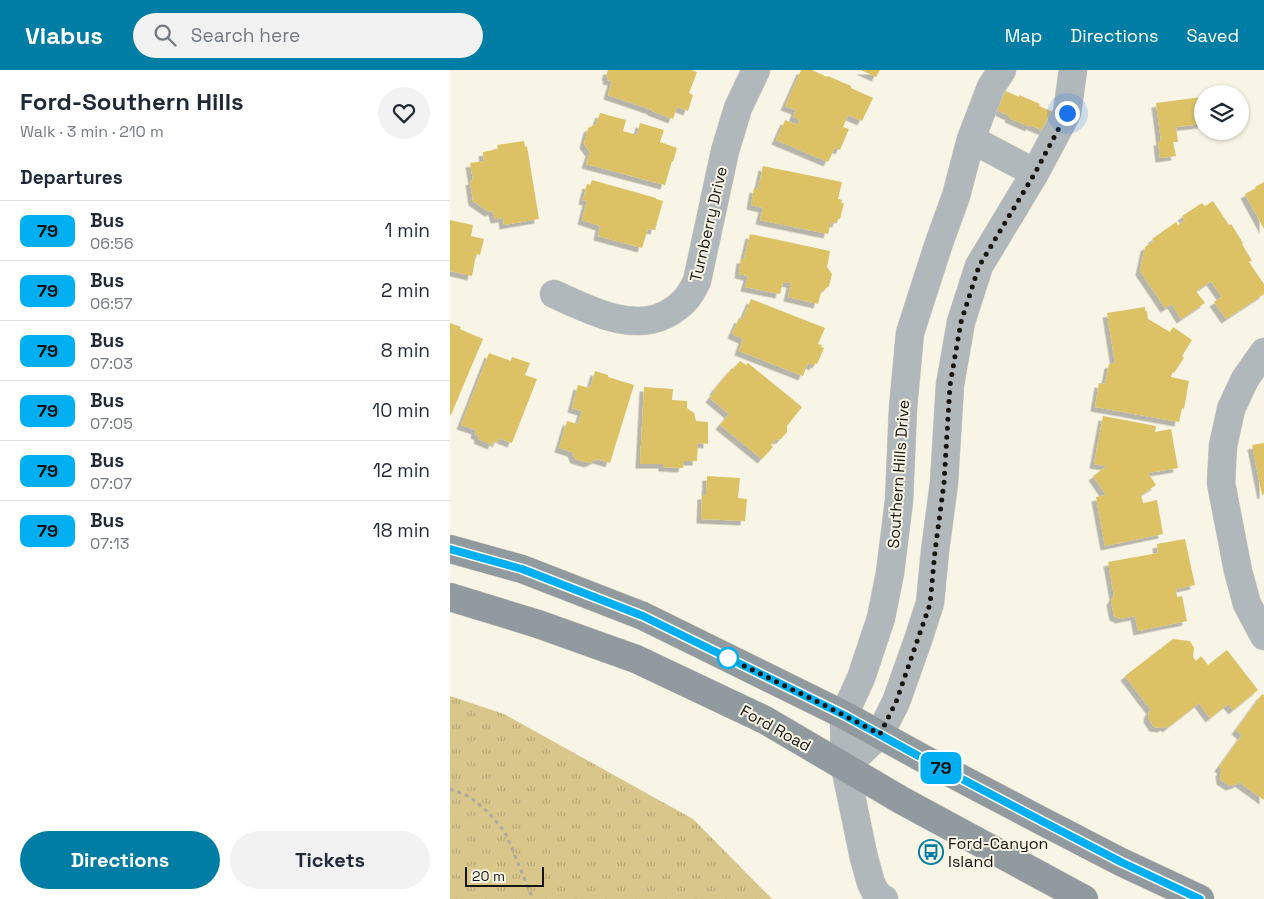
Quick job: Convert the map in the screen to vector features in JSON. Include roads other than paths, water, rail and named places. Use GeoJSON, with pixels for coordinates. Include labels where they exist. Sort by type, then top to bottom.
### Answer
{"type":"FeatureCollection","features":[{"type":"Feature","properties":{"kind":"main road"},"geometry":{"type":"LineString","coordinates":[[450,549],[522,569],[643,616],[844,715],[1121,862],[1200,899]]}},
{"type":"Feature","properties":{"kind":"main road","name":"Ford Road"},"geometry":{"type":"LineString","coordinates":[[450,597],[538,624],[636,659],[765,720],[901,800],[1084,899]]}},
{"type":"Feature","properties":{"kind":"street","name":"Turnberry Drive"},"geometry":{"type":"LineString","coordinates":[[554,294],[598,313],[635,322],[656,319],[673,311],[686,299],[697,281],[725,151],[738,108],[756,70]]}},
{"type":"Feature","properties":{"kind":"street","name":"Southern Hills Drive"},"geometry":{"type":"LineString","coordinates":[[884,899],[875,891],[871,883],[864,858],[845,767],[844,715],[861,678],[881,618],[890,573],[899,501],[903,408],[910,334],[956,196],[971,139],[991,87],[1002,70]]}},
{"type":"Feature","properties":{"kind":"street"},"geometry":{"type":"LineString","coordinates":[[845,767],[880,734],[896,702],[930,604],[944,483],[950,385],[961,322],[979,266],[1035,173],[1067,113],[1073,70]]}},
{"type":"Feature","properties":{"kind":"street"},"geometry":{"type":"LineString","coordinates":[[971,139],[1035,173]]}},
{"type":"Feature","properties":{"kind":"street"},"geometry":{"type":"LineString","coordinates":[[1264,352],[1245,379],[1231,409],[1222,446],[1221,483],[1238,572],[1247,604],[1264,636]]}},
{"type":"Feature","properties":{"kind":"place","name":"Ford-Canyon Island"},"geometry":{"type":"Point","coordinates":[931,852]}}]}
